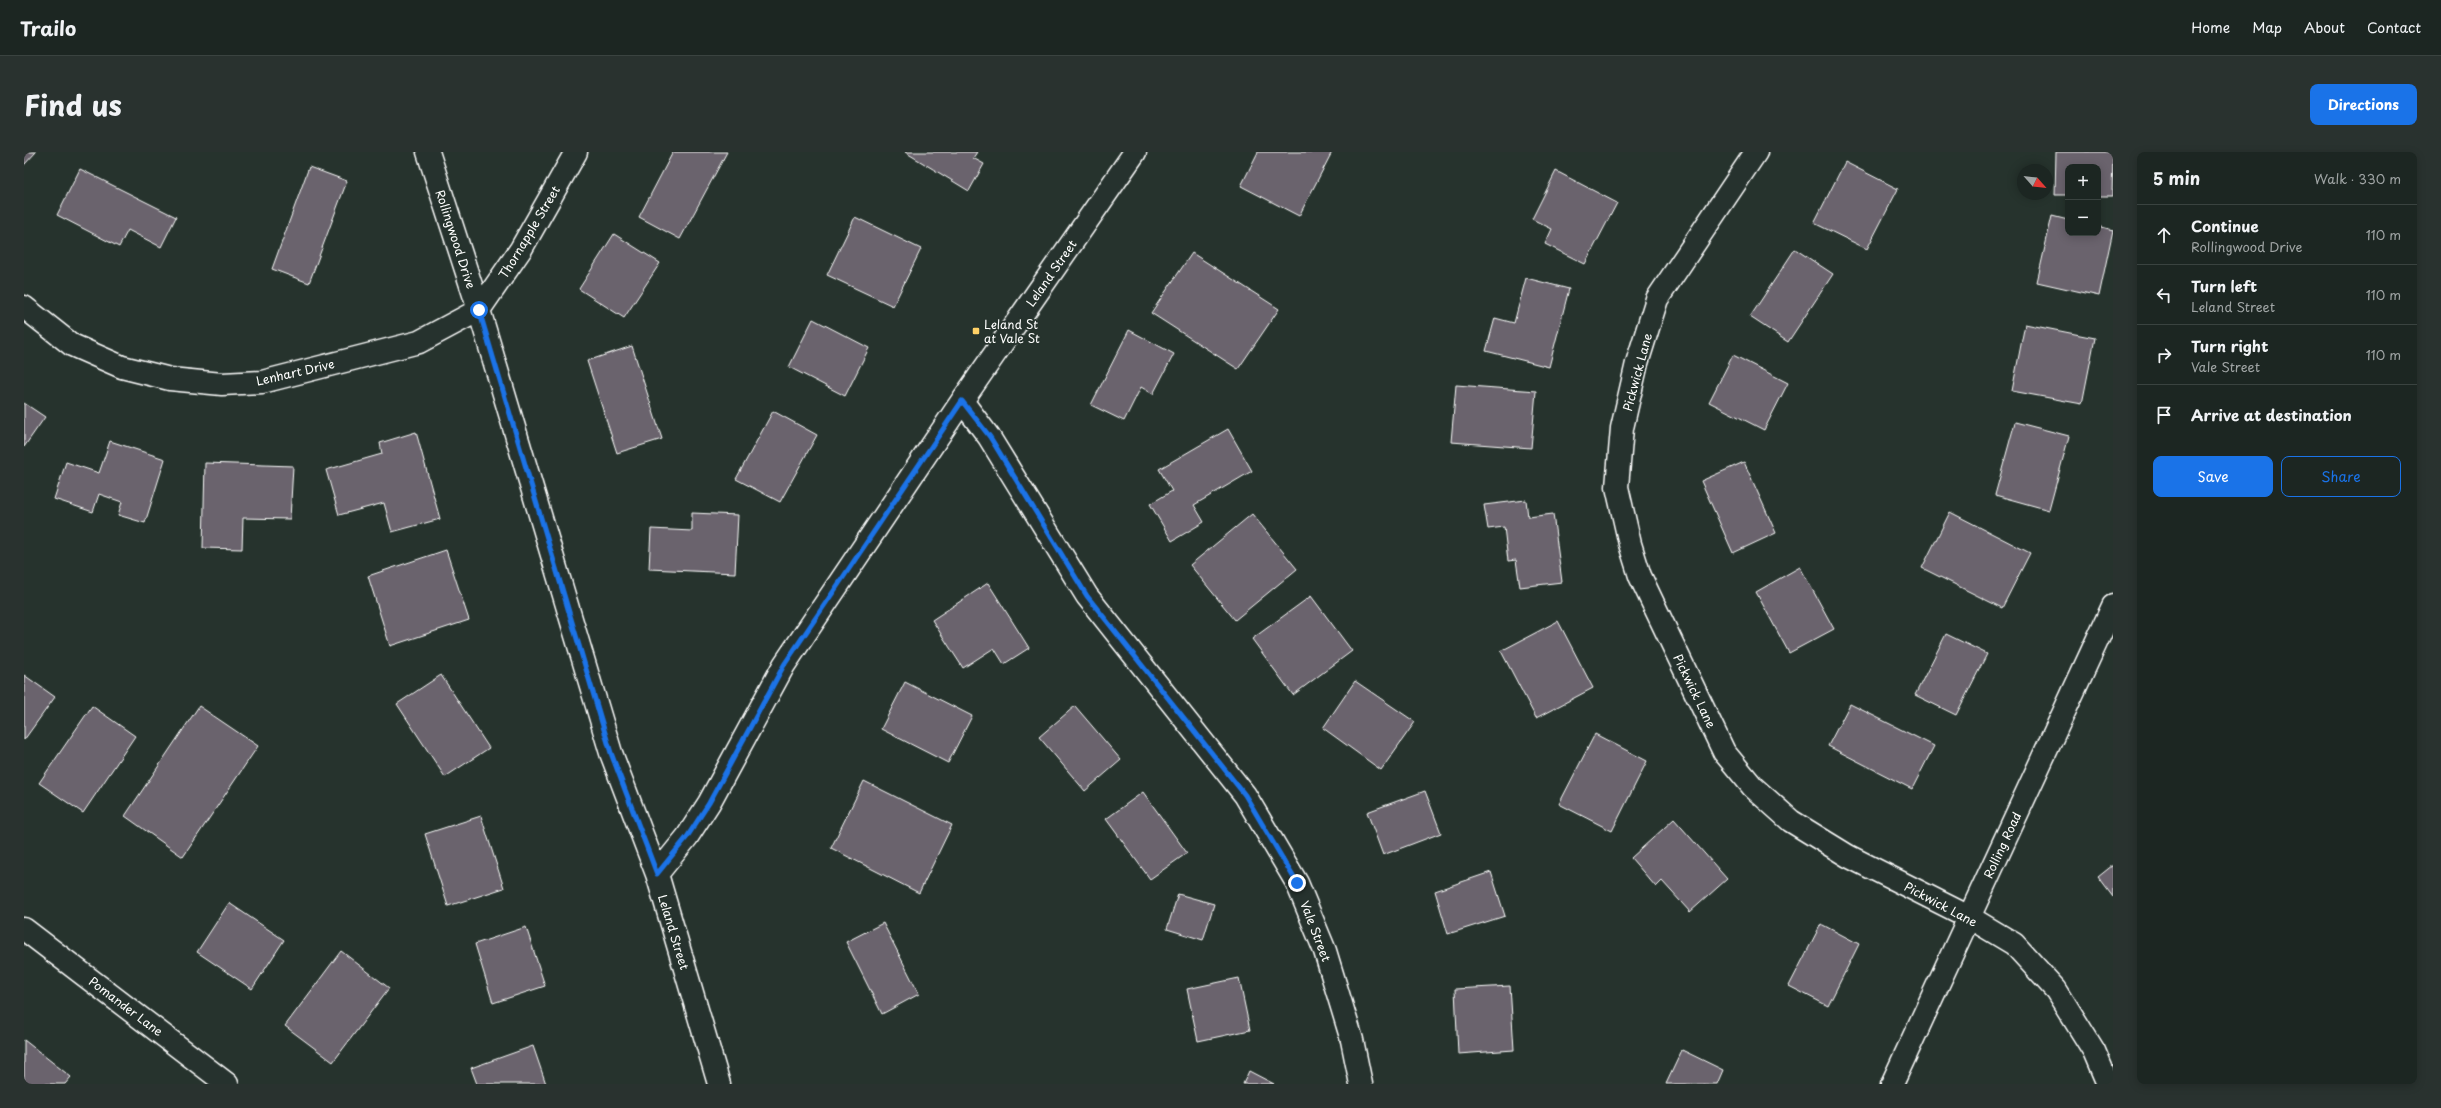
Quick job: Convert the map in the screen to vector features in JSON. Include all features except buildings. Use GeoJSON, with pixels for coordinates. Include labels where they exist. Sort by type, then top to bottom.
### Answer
{"type":"FeatureCollection","features":[{"type":"Feature","properties":{"kind":"street","name":"Rollingwood Drive"},"geometry":{"type":"LineString","coordinates":[[428,152],[479,310],[611,753],[657,874]]}},
{"type":"Feature","properties":{"kind":"street","name":"Thornapple Street"},"geometry":{"type":"LineString","coordinates":[[479,310],[521,249],[576,152]]}},
{"type":"Feature","properties":{"kind":"street","name":"Leland Street"},"geometry":{"type":"LineString","coordinates":[[719,1084],[657,874],[687,837],[709,803],[784,665],[962,401],[1135,152]]}},
{"type":"Feature","properties":{"kind":"street","name":"Pickwick Lane"},"geometry":{"type":"LineString","coordinates":[[1756,152],[1657,299],[1637,363],[1622,428],[1617,487],[1630,544],[1640,576],[1724,752],[1753,787],[1791,821],[1842,852],[1968,917],[2014,944],[2056,990],[2094,1051],[2108,1084]]}},
{"type":"Feature","properties":{"kind":"street","name":"Lenhart Drive"},"geometry":{"type":"LineString","coordinates":[[24,307],[72,346],[122,366],[170,379],[222,384],[262,382],[419,342],[479,310]]}},
{"type":"Feature","properties":{"kind":"street","name":"Vale Street"},"geometry":{"type":"LineString","coordinates":[[962,401],[990,437],[1087,596],[1245,795],[1297,883],[1327,959],[1352,1040],[1361,1084]]}},
{"type":"Feature","properties":{"kind":"street","name":"Rolling Road"},"geometry":{"type":"LineString","coordinates":[[1892,1084],[2113,606]]}},
{"type":"Feature","properties":{"kind":"street","name":"Pomander Lane"},"geometry":{"type":"LineString","coordinates":[[24,929],[227,1084]]}},
{"type":"Feature","properties":{"kind":"place","name":"Leland St at Vale St"},"geometry":{"type":"Point","coordinates":[976,331]}},
{"type":"Feature","properties":{"kind":"route"},"geometry":{"type":"LineString","coordinates":[[479,310],[611,753],[657,874],[687,837],[709,803],[784,665],[962,401],[990,437],[1087,596],[1245,795],[1297,883]]}}]}
